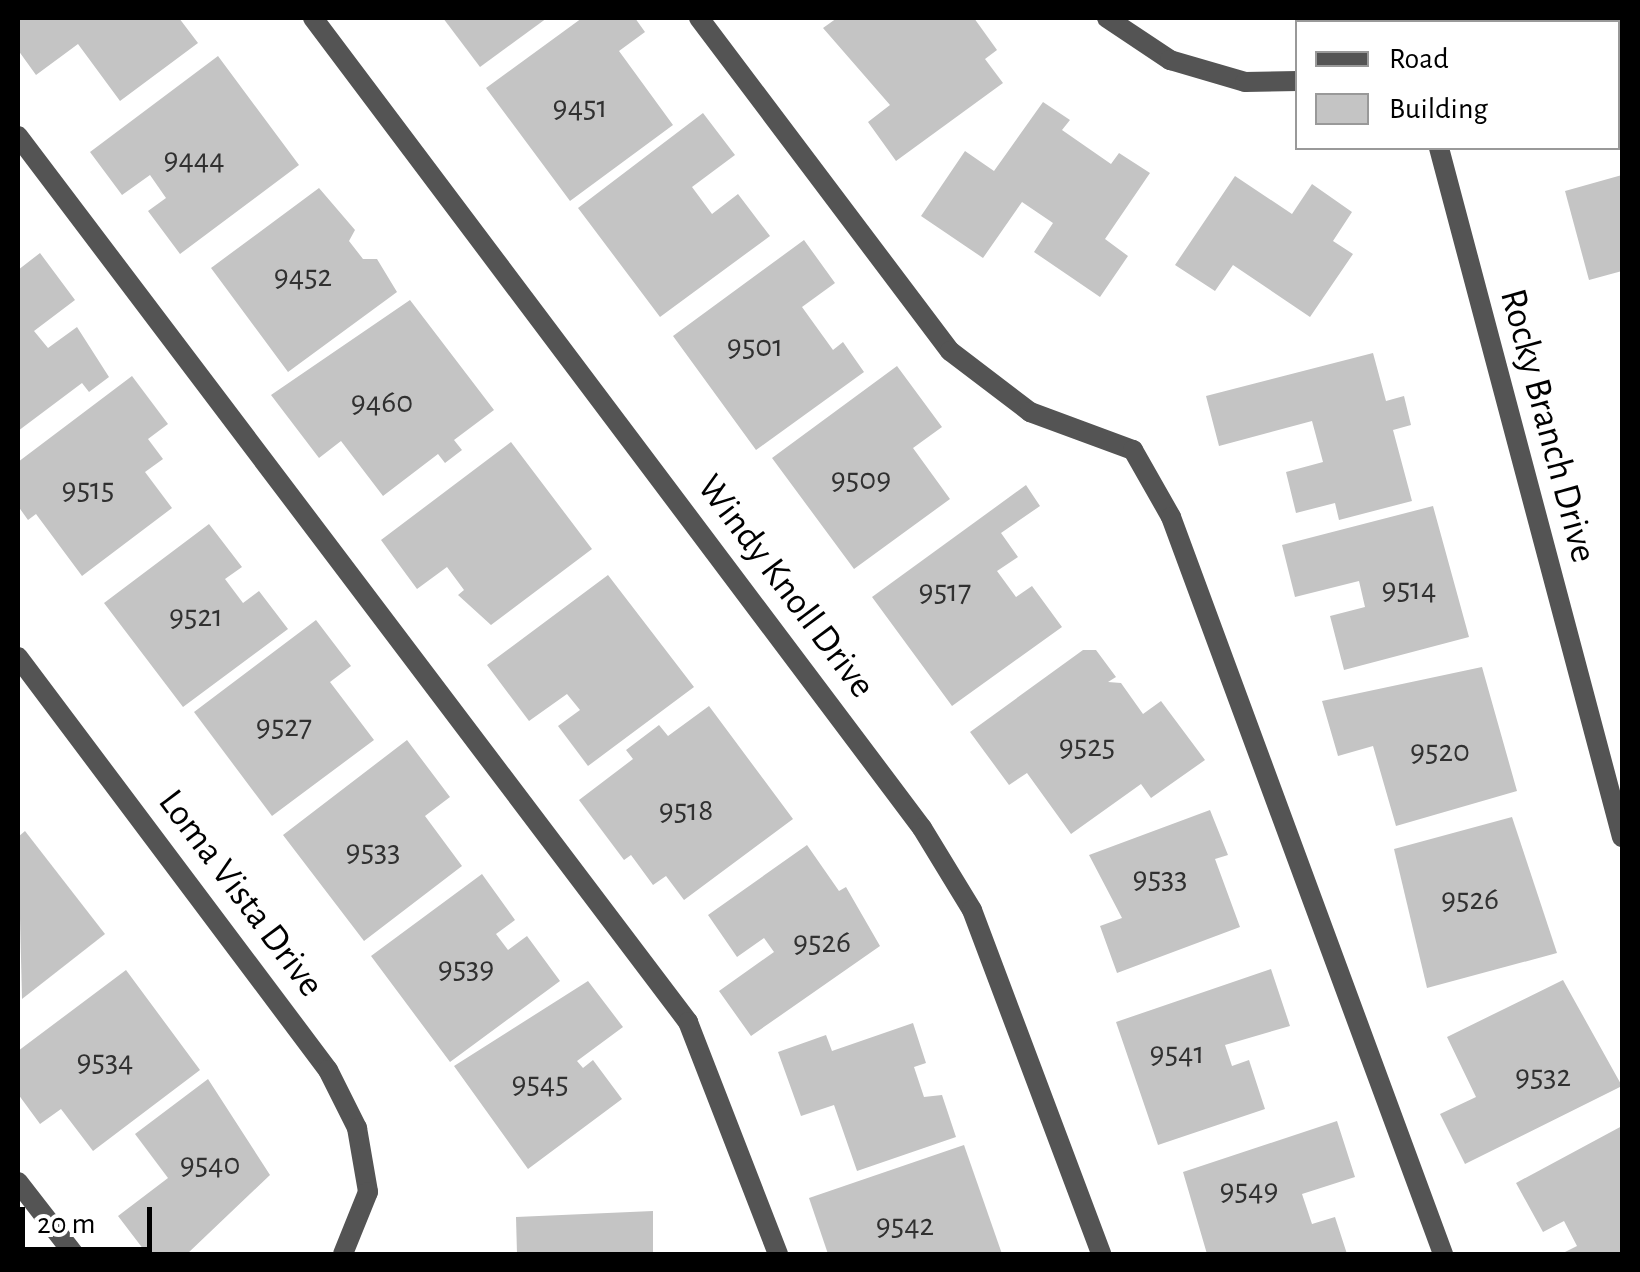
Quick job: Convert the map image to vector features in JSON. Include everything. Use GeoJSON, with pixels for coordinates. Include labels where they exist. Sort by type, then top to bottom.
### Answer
{"type":"FeatureCollection","features":[{"type":"Feature","properties":{"kind":"street","name":"Windy Knoll Drive"},"geometry":{"type":"LineString","coordinates":[[313,18],[922,828],[972,910],[1101,1254]]}},
{"type":"Feature","properties":{"kind":"street"},"geometry":{"type":"LineString","coordinates":[[698,18],[950,351],[1030,412],[1133,450],[1171,517],[1443,1254]]}},
{"type":"Feature","properties":{"kind":"street"},"geometry":{"type":"LineString","coordinates":[[1107,18],[1170,60],[1245,82],[1295,82]]}},
{"type":"Feature","properties":{"kind":"street"},"geometry":{"type":"LineString","coordinates":[[18,136],[688,1022],[778,1254]]}},
{"type":"Feature","properties":{"kind":"street","name":"Rocky Branch Drive"},"geometry":{"type":"LineString","coordinates":[[1440,150],[1622,837]]}},
{"type":"Feature","properties":{"kind":"street","name":"Loma Vista Drive"},"geometry":{"type":"LineString","coordinates":[[18,657],[328,1070],[357,1128],[368,1192],[343,1254]]}},
{"type":"Feature","properties":{"kind":"street"},"geometry":{"type":"LineString","coordinates":[[18,1182],[74,1254]]}},
{"type":"Feature","properties":{"kind":"building"},"geometry":{"type":"Polygon","coordinates":[[[18,18],[179,18],[198,43],[120,101],[78,44],[36,75],[18,50],[18,18]]]}},
{"type":"Feature","properties":{"kind":"building"},"geometry":{"type":"Polygon","coordinates":[[[443,18],[547,18],[480,67],[443,18]]]}},
{"type":"Feature","properties":{"kind":"building"},"geometry":{"type":"Polygon","coordinates":[[[582,18],[635,18],[645,32],[619,51],[673,125],[570,201],[486,88],[582,18]]]}},
{"type":"Feature","properties":{"kind":"building"},"geometry":{"type":"Polygon","coordinates":[[[837,18],[974,18],[997,50],[985,59],[1003,83],[896,161],[868,122],[890,105],[823,28],[837,18]]]}},
{"type":"Feature","properties":{"kind":"building"},"geometry":{"type":"Polygon","coordinates":[[[1540,18],[1622,18],[1622,39],[1620,20],[1540,18]]]}},
{"type":"Feature","properties":{"kind":"building"},"geometry":{"type":"Polygon","coordinates":[[[218,56],[299,165],[180,254],[148,211],[166,198],[150,175],[122,195],[90,152],[218,56]]]}},
{"type":"Feature","properties":{"kind":"building"},"geometry":{"type":"Polygon","coordinates":[[[1043,102],[1070,120],[1062,130],[1111,164],[1119,153],[1150,173],[1105,239],[1128,256],[1100,297],[1034,252],[1053,223],[1022,202],[983,258],[921,216],[965,151],[994,171],[1043,102]]]}},
{"type":"Feature","properties":{"kind":"building"},"geometry":{"type":"Polygon","coordinates":[[[703,113],[735,155],[692,187],[712,214],[738,194],[770,236],[660,317],[578,208],[703,113]]]}},
{"type":"Feature","properties":{"kind":"building"},"geometry":{"type":"Polygon","coordinates":[[[1622,175],[1622,271],[1589,280],[1565,191],[1622,175]]]}},
{"type":"Feature","properties":{"kind":"building"},"geometry":{"type":"Polygon","coordinates":[[[1235,176],[1292,214],[1312,184],[1352,212],[1333,241],[1353,254],[1310,317],[1233,265],[1215,291],[1175,265],[1235,176]]]}},
{"type":"Feature","properties":{"kind":"building"},"geometry":{"type":"Polygon","coordinates":[[[319,188],[355,230],[349,241],[363,259],[377,259],[397,292],[288,372],[211,268],[319,188]]]}},
{"type":"Feature","properties":{"kind":"building"},"geometry":{"type":"Polygon","coordinates":[[[804,240],[835,283],[802,307],[833,350],[843,342],[864,372],[756,450],[673,336],[804,240]]]}},
{"type":"Feature","properties":{"kind":"building"},"geometry":{"type":"Polygon","coordinates":[[[40,253],[75,300],[34,331],[48,348],[77,327],[109,377],[89,392],[82,383],[18,431],[18,270],[40,253]]]}},
{"type":"Feature","properties":{"kind":"building"},"geometry":{"type":"Polygon","coordinates":[[[410,300],[494,410],[454,440],[462,450],[445,463],[438,454],[383,496],[341,441],[319,458],[271,395],[410,300]]]}},
{"type":"Feature","properties":{"kind":"building"},"geometry":{"type":"Polygon","coordinates":[[[1373,353],[1386,401],[1404,396],[1411,425],[1393,430],[1412,501],[1339,520],[1335,503],[1296,513],[1286,472],[1323,462],[1312,421],[1219,446],[1206,396],[1373,353]]]}},
{"type":"Feature","properties":{"kind":"building"},"geometry":{"type":"Polygon","coordinates":[[[897,366],[942,427],[913,448],[950,499],[854,569],[772,458],[897,366]]]}},
{"type":"Feature","properties":{"kind":"building"},"geometry":{"type":"Polygon","coordinates":[[[132,376],[168,424],[148,439],[163,459],[145,472],[172,508],[82,576],[36,514],[28,520],[18,506],[18,462],[132,376]]]}},
{"type":"Feature","properties":{"kind":"building"},"geometry":{"type":"Polygon","coordinates":[[[511,442],[592,549],[491,625],[458,595],[464,590],[447,567],[417,589],[381,540],[511,442]]]}},
{"type":"Feature","properties":{"kind":"building"},"geometry":{"type":"Polygon","coordinates":[[[1026,485],[1040,506],[1001,533],[1018,557],[997,571],[1016,597],[1032,586],[1062,627],[952,706],[872,597],[1026,485]]]}},
{"type":"Feature","properties":{"kind":"building"},"geometry":{"type":"Polygon","coordinates":[[[1433,506],[1469,637],[1344,670],[1330,616],[1365,607],[1359,581],[1295,597],[1282,545],[1433,506]]]}},
{"type":"Feature","properties":{"kind":"building"},"geometry":{"type":"Polygon","coordinates":[[[209,524],[242,567],[225,579],[243,603],[259,591],[288,629],[183,707],[104,603],[209,524]]]}},
{"type":"Feature","properties":{"kind":"building"},"geometry":{"type":"Polygon","coordinates":[[[608,575],[694,687],[588,766],[558,726],[580,710],[567,694],[529,721],[487,665],[608,575]]]}},
{"type":"Feature","properties":{"kind":"building"},"geometry":{"type":"Polygon","coordinates":[[[316,620],[351,666],[330,682],[374,740],[272,816],[194,712],[316,620]]]}},
{"type":"Feature","properties":{"kind":"building"},"geometry":{"type":"Polygon","coordinates":[[[1083,650],[1096,650],[1116,677],[1108,682],[1121,683],[1143,714],[1161,701],[1205,760],[1151,798],[1141,784],[1071,834],[1027,773],[1009,785],[970,732],[1083,650]]]}},
{"type":"Feature","properties":{"kind":"building"},"geometry":{"type":"Polygon","coordinates":[[[1482,667],[1517,791],[1396,826],[1373,746],[1338,756],[1322,701],[1482,667]]]}},
{"type":"Feature","properties":{"kind":"building"},"geometry":{"type":"Polygon","coordinates":[[[709,706],[793,819],[684,900],[666,876],[653,885],[631,855],[624,860],[579,800],[633,759],[626,750],[659,725],[668,736],[709,706]]]}},
{"type":"Feature","properties":{"kind":"building"},"geometry":{"type":"Polygon","coordinates":[[[407,740],[450,797],[425,816],[462,866],[364,941],[283,835],[407,740]]]}},
{"type":"Feature","properties":{"kind":"building"},"geometry":{"type":"Polygon","coordinates":[[[1210,810],[1228,855],[1215,859],[1240,927],[1117,973],[1100,926],[1122,918],[1089,855],[1210,810]]]}},
{"type":"Feature","properties":{"kind":"building"},"geometry":{"type":"Polygon","coordinates":[[[1512,817],[1557,953],[1427,988],[1394,849],[1512,817]]]}},
{"type":"Feature","properties":{"kind":"building"},"geometry":{"type":"Polygon","coordinates":[[[25,831],[105,934],[22,999],[18,837],[25,831]]]}},
{"type":"Feature","properties":{"kind":"building"},"geometry":{"type":"Polygon","coordinates":[[[807,845],[839,891],[846,887],[880,946],[751,1036],[719,991],[774,952],[764,938],[737,957],[708,915],[807,845]]]}},
{"type":"Feature","properties":{"kind":"building"},"geometry":{"type":"Polygon","coordinates":[[[482,874],[515,920],[496,934],[508,950],[527,936],[560,981],[450,1062],[371,956],[482,874]]]}},
{"type":"Feature","properties":{"kind":"building"},"geometry":{"type":"Polygon","coordinates":[[[1271,969],[1290,1026],[1225,1045],[1232,1066],[1249,1060],[1265,1109],[1158,1145],[1116,1022],[1271,969]]]}},
{"type":"Feature","properties":{"kind":"building"},"geometry":{"type":"Polygon","coordinates":[[[126,970],[200,1070],[93,1151],[61,1109],[40,1124],[18,1094],[18,1051],[126,970]]]}},
{"type":"Feature","properties":{"kind":"building"},"geometry":{"type":"Polygon","coordinates":[[[1563,980],[1622,1086],[1465,1164],[1440,1114],[1476,1097],[1447,1037],[1563,980]]]}},
{"type":"Feature","properties":{"kind":"building"},"geometry":{"type":"Polygon","coordinates":[[[588,981],[623,1027],[577,1061],[583,1068],[593,1060],[622,1099],[528,1169],[454,1066],[588,981]]]}},
{"type":"Feature","properties":{"kind":"building"},"geometry":{"type":"Polygon","coordinates":[[[913,1023],[926,1063],[914,1067],[924,1097],[942,1095],[956,1137],[857,1171],[834,1105],[801,1116],[778,1052],[826,1035],[832,1051],[913,1023]]]}},
{"type":"Feature","properties":{"kind":"building"},"geometry":{"type":"Polygon","coordinates":[[[208,1079],[270,1175],[187,1254],[147,1254],[118,1216],[168,1178],[135,1134],[208,1079]]]}},
{"type":"Feature","properties":{"kind":"building"},"geometry":{"type":"Polygon","coordinates":[[[1337,1121],[1355,1177],[1302,1194],[1312,1224],[1335,1217],[1347,1254],[1207,1254],[1183,1172],[1337,1121]]]}},
{"type":"Feature","properties":{"kind":"building"},"geometry":{"type":"Polygon","coordinates":[[[1622,1126],[1622,1254],[1561,1254],[1577,1246],[1564,1221],[1543,1232],[1516,1183],[1622,1126]]]}},
{"type":"Feature","properties":{"kind":"building"},"geometry":{"type":"Polygon","coordinates":[[[964,1145],[1002,1254],[828,1254],[809,1198],[964,1145]]]}},
{"type":"Feature","properties":{"kind":"building"},"geometry":{"type":"Polygon","coordinates":[[[653,1211],[653,1254],[517,1254],[516,1217],[653,1211]]]}}]}
